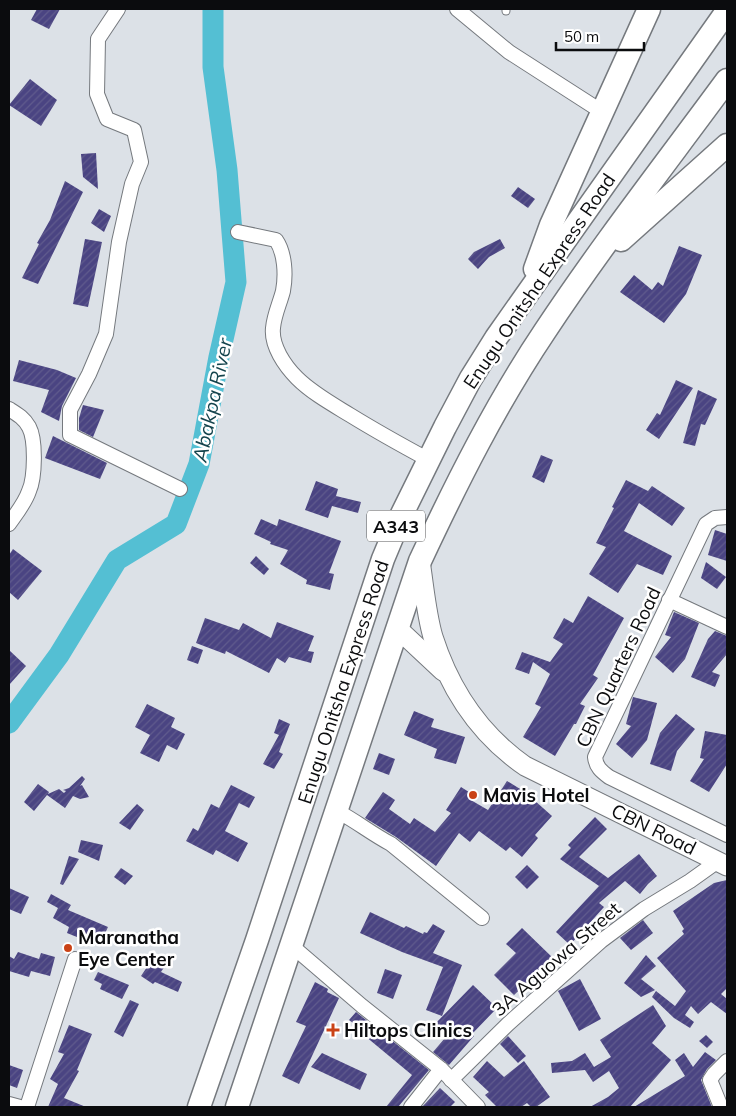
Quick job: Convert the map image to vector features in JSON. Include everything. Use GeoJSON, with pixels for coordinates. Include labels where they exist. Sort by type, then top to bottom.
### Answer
{"type":"FeatureCollection","features":[{"type":"Feature","properties":{"kind":"highway"},"geometry":{"type":"LineString","coordinates":[[526,294],[551,225],[649,9]]}},
{"type":"Feature","properties":{"kind":"highway","name":"Enugu Onitsha Express Road"},"geometry":{"type":"LineString","coordinates":[[199,1107],[383,559],[401,516],[471,378],[526,294],[727,12]]}},
{"type":"Feature","properties":{"kind":"highway","name":"Enugu Onitsha Express Road"},"geometry":{"type":"LineString","coordinates":[[237,1107],[420,561],[479,440],[539,340],[580,279],[727,80]]}},
{"type":"Feature","properties":{"kind":"highway"},"geometry":{"type":"LineString","coordinates":[[580,279],[727,144]]}},
{"type":"Feature","properties":{"kind":"main road","name":"CBN Road"},"geometry":{"type":"LineString","coordinates":[[420,561],[433,636],[448,676],[485,732],[505,752],[525,766],[722,863]]}},
{"type":"Feature","properties":{"kind":"main road"},"geometry":{"type":"LineString","coordinates":[[397,628],[448,676]]}},
{"type":"Feature","properties":{"kind":"street"},"geometry":{"type":"LineString","coordinates":[[118,9],[98,39],[97,94],[106,119],[134,130],[141,162],[132,184],[119,242],[106,334],[70,410],[70,435],[180,489]]}},
{"type":"Feature","properties":{"kind":"street"},"geometry":{"type":"LineString","coordinates":[[457,9],[508,52],[593,106]]}},
{"type":"Feature","properties":{"kind":"street"},"geometry":{"type":"LineString","coordinates":[[238,232],[276,240],[280,246],[284,271],[283,290],[275,318],[273,334],[279,353],[296,378],[314,393],[430,460]]}},
{"type":"Feature","properties":{"kind":"street"},"geometry":{"type":"LineString","coordinates":[[9,409],[20,416],[30,428],[33,459],[32,485],[9,524]]}},
{"type":"Feature","properties":{"kind":"street","name":"CBN Quarters Road"},"geometry":{"type":"LineString","coordinates":[[727,517],[716,518],[706,524],[594,757],[600,771],[609,777],[727,835]]}},
{"type":"Feature","properties":{"kind":"street"},"geometry":{"type":"LineString","coordinates":[[669,600],[727,627]]}},
{"type":"Feature","properties":{"kind":"street"},"geometry":{"type":"LineString","coordinates":[[337,811],[391,844],[482,918]]}},
{"type":"Feature","properties":{"kind":"street","name":"3A Aguowa Street"},"geometry":{"type":"LineString","coordinates":[[451,1080],[508,1024],[601,941],[644,909],[722,863]]}},
{"type":"Feature","properties":{"kind":"street"},"geometry":{"type":"LineString","coordinates":[[292,946],[441,1070],[478,1107]]}},
{"type":"Feature","properties":{"kind":"street"},"geometry":{"type":"LineString","coordinates":[[27,1107],[75,960]]}},
{"type":"Feature","properties":{"kind":"street"},"geometry":{"type":"LineString","coordinates":[[721,1107],[710,1080],[727,1061]]}},
{"type":"Feature","properties":{"kind":"street"},"geometry":{"type":"LineString","coordinates":[[411,1107],[441,1070]]}},
{"type":"Feature","properties":{"kind":"street"},"geometry":{"type":"LineString","coordinates":[[9,1104],[20,1107]]}},
{"type":"Feature","properties":{"kind":"building"},"geometry":{"type":"Polygon","coordinates":[[[37,9],[60,9],[49,29],[31,20],[37,9]]]}},
{"type":"Feature","properties":{"kind":"building"},"geometry":{"type":"Polygon","coordinates":[[[30,79],[57,100],[41,126],[9,105],[30,79]]]}},
{"type":"Feature","properties":{"kind":"building"},"geometry":{"type":"Polygon","coordinates":[[[96,153],[98,189],[83,177],[81,154],[96,153]]]}},
{"type":"Feature","properties":{"kind":"building"},"geometry":{"type":"Polygon","coordinates":[[[65,181],[83,192],[38,284],[22,278],[39,244],[37,243],[50,220],[65,181]]]}},
{"type":"Feature","properties":{"kind":"building"},"geometry":{"type":"Polygon","coordinates":[[[518,187],[535,199],[528,208],[511,196],[518,187]]]}},
{"type":"Feature","properties":{"kind":"building"},"geometry":{"type":"Polygon","coordinates":[[[99,209],[111,216],[104,232],[91,223],[99,209]]]}},
{"type":"Feature","properties":{"kind":"building"},"geometry":{"type":"Polygon","coordinates":[[[85,239],[102,242],[88,307],[73,304],[85,239]]]}},
{"type":"Feature","properties":{"kind":"building"},"geometry":{"type":"Polygon","coordinates":[[[500,239],[505,248],[489,257],[478,269],[468,259],[474,252],[500,239]]]}},
{"type":"Feature","properties":{"kind":"building"},"geometry":{"type":"Polygon","coordinates":[[[679,246],[702,255],[686,294],[664,323],[620,292],[634,275],[652,290],[658,282],[663,286],[679,246]]]}},
{"type":"Feature","properties":{"kind":"building"},"geometry":{"type":"Polygon","coordinates":[[[19,360],[57,370],[76,378],[62,406],[59,421],[41,412],[49,390],[13,381],[19,360]]]}},
{"type":"Feature","properties":{"kind":"building"},"geometry":{"type":"Polygon","coordinates":[[[676,380],[693,388],[659,439],[646,430],[657,413],[660,415],[676,380]]]}},
{"type":"Feature","properties":{"kind":"building"},"geometry":{"type":"Polygon","coordinates":[[[698,390],[717,399],[705,425],[701,424],[695,446],[683,443],[698,390]]]}},
{"type":"Feature","properties":{"kind":"building"},"geometry":{"type":"Polygon","coordinates":[[[83,405],[104,410],[93,437],[79,430],[79,418],[83,405]]]}},
{"type":"Feature","properties":{"kind":"building"},"geometry":{"type":"Polygon","coordinates":[[[53,436],[107,463],[100,479],[45,458],[53,436]]]}},
{"type":"Feature","properties":{"kind":"building"},"geometry":{"type":"Polygon","coordinates":[[[541,455],[553,460],[544,483],[532,477],[541,455]]]}},
{"type":"Feature","properties":{"kind":"building"},"geometry":{"type":"Polygon","coordinates":[[[626,480],[648,491],[652,486],[685,508],[672,526],[639,503],[624,531],[672,556],[663,575],[637,564],[618,593],[589,574],[606,547],[596,543],[626,480]]]}},
{"type":"Feature","properties":{"kind":"building"},"geometry":{"type":"Polygon","coordinates":[[[316,481],[338,489],[336,496],[361,502],[358,513],[332,506],[328,518],[305,510],[316,481]]]}},
{"type":"Feature","properties":{"kind":"building"},"geometry":{"type":"Polygon","coordinates":[[[261,519],[277,526],[279,519],[341,541],[329,573],[334,574],[330,590],[306,584],[307,580],[280,564],[288,550],[270,544],[271,542],[254,534],[261,519]]]}},
{"type":"Feature","properties":{"kind":"building"},"geometry":{"type":"Polygon","coordinates":[[[715,530],[727,534],[727,561],[708,555],[715,530]]]}},
{"type":"Feature","properties":{"kind":"building"},"geometry":{"type":"Polygon","coordinates":[[[13,549],[42,571],[18,600],[9,592],[9,555],[13,549]]]}},
{"type":"Feature","properties":{"kind":"building"},"geometry":{"type":"Polygon","coordinates":[[[256,556],[269,569],[264,575],[250,563],[256,556]]]}},
{"type":"Feature","properties":{"kind":"building"},"geometry":{"type":"Polygon","coordinates":[[[706,562],[726,577],[717,589],[701,578],[706,562]]]}},
{"type":"Feature","properties":{"kind":"building"},"geometry":{"type":"Polygon","coordinates":[[[588,596],[624,618],[593,675],[598,678],[580,704],[585,706],[576,724],[574,724],[555,756],[523,737],[541,707],[535,704],[550,674],[533,662],[529,674],[515,669],[522,652],[550,662],[563,644],[553,638],[564,618],[573,623],[588,596]]]}},
{"type":"Feature","properties":{"kind":"building"},"geometry":{"type":"Polygon","coordinates":[[[674,612],[699,623],[685,659],[673,673],[655,657],[671,637],[665,635],[674,612]]]}},
{"type":"Feature","properties":{"kind":"building"},"geometry":{"type":"Polygon","coordinates":[[[205,618],[239,630],[243,623],[271,638],[277,622],[314,636],[308,651],[314,652],[311,663],[289,657],[285,663],[277,658],[269,673],[226,651],[225,654],[196,643],[205,618]]]}},
{"type":"Feature","properties":{"kind":"building"},"geometry":{"type":"Polygon","coordinates":[[[715,631],[727,636],[727,654],[712,672],[720,675],[715,687],[691,677],[708,639],[715,631]]]}},
{"type":"Feature","properties":{"kind":"building"},"geometry":{"type":"Polygon","coordinates":[[[192,646],[203,650],[198,664],[187,660],[192,646]]]}},
{"type":"Feature","properties":{"kind":"building"},"geometry":{"type":"Polygon","coordinates":[[[9,650],[26,666],[9,685],[9,650]]]}},
{"type":"Feature","properties":{"kind":"building"},"geometry":{"type":"Polygon","coordinates":[[[633,697],[657,703],[647,740],[632,758],[616,744],[631,726],[626,724],[633,697]]]}},
{"type":"Feature","properties":{"kind":"building"},"geometry":{"type":"Polygon","coordinates":[[[147,704],[175,718],[171,727],[185,734],[177,750],[167,745],[159,762],[140,753],[150,735],[135,727],[147,704]]]}},
{"type":"Feature","properties":{"kind":"building"},"geometry":{"type":"Polygon","coordinates":[[[414,711],[434,719],[431,727],[465,737],[456,764],[434,758],[437,749],[404,735],[414,711]]]}},
{"type":"Feature","properties":{"kind":"building"},"geometry":{"type":"Polygon","coordinates":[[[676,714],[695,729],[677,751],[671,771],[650,764],[660,733],[676,714]]]}},
{"type":"Feature","properties":{"kind":"building"},"geometry":{"type":"Polygon","coordinates":[[[279,719],[290,724],[279,752],[283,754],[274,769],[263,764],[279,735],[274,733],[279,719]]]}},
{"type":"Feature","properties":{"kind":"building"},"geometry":{"type":"Polygon","coordinates":[[[705,731],[727,735],[727,764],[709,792],[690,781],[704,759],[700,758],[705,731]]]}},
{"type":"Feature","properties":{"kind":"building"},"geometry":{"type":"Polygon","coordinates":[[[379,753],[395,759],[389,775],[373,769],[379,753]]]}},
{"type":"Feature","properties":{"kind":"building"},"geometry":{"type":"Polygon","coordinates":[[[82,776],[85,779],[80,786],[82,785],[89,797],[80,799],[73,796],[65,808],[47,795],[34,811],[24,802],[38,784],[49,792],[48,794],[59,789],[64,793],[66,791],[63,790],[69,788],[82,776]]]}},
{"type":"Feature","properties":{"kind":"building"},"geometry":{"type":"Polygon","coordinates":[[[507,781],[525,792],[552,816],[535,835],[538,838],[522,857],[510,847],[506,851],[479,831],[470,842],[459,833],[436,866],[396,837],[365,818],[383,792],[395,800],[389,809],[410,824],[414,818],[435,832],[451,813],[446,810],[461,787],[472,794],[469,799],[488,810],[507,781]]]}},
{"type":"Feature","properties":{"kind":"building"},"geometry":{"type":"Polygon","coordinates":[[[231,785],[255,797],[249,808],[239,803],[225,831],[248,843],[238,862],[216,850],[213,855],[186,841],[193,828],[198,831],[211,804],[219,808],[231,785]]]}},
{"type":"Feature","properties":{"kind":"building"},"geometry":{"type":"Polygon","coordinates":[[[137,804],[144,810],[130,830],[119,823],[137,804]]]}},
{"type":"Feature","properties":{"kind":"building"},"geometry":{"type":"Polygon","coordinates":[[[595,817],[607,829],[579,857],[608,878],[639,854],[657,876],[640,894],[625,881],[599,903],[604,907],[570,945],[556,932],[599,886],[560,859],[571,848],[568,845],[595,817]]]}},
{"type":"Feature","properties":{"kind":"building"},"geometry":{"type":"Polygon","coordinates":[[[81,840],[103,845],[99,861],[78,852],[81,840]]]}},
{"type":"Feature","properties":{"kind":"building"},"geometry":{"type":"Polygon","coordinates":[[[69,856],[79,859],[63,885],[60,884],[69,856]]]}},
{"type":"Feature","properties":{"kind":"building"},"geometry":{"type":"Polygon","coordinates":[[[527,865],[539,877],[527,889],[515,877],[527,865]]]}},
{"type":"Feature","properties":{"kind":"building"},"geometry":{"type":"Polygon","coordinates":[[[121,868],[133,876],[125,885],[114,877],[121,868]]]}},
{"type":"Feature","properties":{"kind":"building"},"geometry":{"type":"Polygon","coordinates":[[[727,880],[727,988],[721,994],[727,999],[727,1014],[711,1002],[698,1014],[691,1006],[685,1015],[694,1022],[690,1028],[674,1018],[652,997],[656,991],[675,1006],[686,991],[657,958],[684,934],[682,931],[684,929],[673,911],[714,883],[727,880]]]}},
{"type":"Feature","properties":{"kind":"building"},"geometry":{"type":"Polygon","coordinates":[[[9,888],[29,897],[21,914],[9,909],[9,888]]]}},
{"type":"Feature","properties":{"kind":"building"},"geometry":{"type":"Polygon","coordinates":[[[51,894],[71,905],[68,910],[108,927],[99,946],[67,933],[69,927],[53,918],[58,908],[47,902],[51,894]]]}},
{"type":"Feature","properties":{"kind":"building"},"geometry":{"type":"Polygon","coordinates":[[[370,912],[404,928],[406,926],[423,934],[424,932],[427,933],[433,924],[445,931],[433,953],[462,965],[442,1016],[426,1010],[443,967],[402,952],[360,933],[370,912]]]}},
{"type":"Feature","properties":{"kind":"building"},"geometry":{"type":"Polygon","coordinates":[[[643,920],[653,933],[631,950],[620,938],[643,920]]]}},
{"type":"Feature","properties":{"kind":"building"},"geometry":{"type":"Polygon","coordinates":[[[522,928],[553,958],[514,995],[494,975],[516,953],[506,944],[522,928]]]}},
{"type":"Feature","properties":{"kind":"building"},"geometry":{"type":"Polygon","coordinates":[[[18,952],[39,959],[41,953],[55,957],[50,976],[31,971],[29,977],[9,971],[9,956],[14,959],[18,952]]]}},
{"type":"Feature","properties":{"kind":"building"},"geometry":{"type":"Polygon","coordinates":[[[155,955],[167,963],[161,972],[182,982],[178,992],[155,982],[153,984],[141,976],[155,955]]]}},
{"type":"Feature","properties":{"kind":"building"},"geometry":{"type":"Polygon","coordinates":[[[646,955],[656,966],[641,979],[655,990],[641,997],[624,983],[646,955]]]}},
{"type":"Feature","properties":{"kind":"building"},"geometry":{"type":"Polygon","coordinates":[[[385,969],[402,975],[393,999],[377,993],[385,969]]]}},
{"type":"Feature","properties":{"kind":"building"},"geometry":{"type":"Polygon","coordinates":[[[98,972],[129,985],[122,999],[100,989],[102,984],[94,980],[98,972]]]}},
{"type":"Feature","properties":{"kind":"building"},"geometry":{"type":"Polygon","coordinates":[[[580,979],[601,1019],[579,1031],[558,991],[580,979]]]}},
{"type":"Feature","properties":{"kind":"building"},"geometry":{"type":"Polygon","coordinates":[[[315,982],[328,989],[327,992],[339,998],[299,1084],[282,1076],[306,1026],[296,1022],[315,982]]]}},
{"type":"Feature","properties":{"kind":"building"},"geometry":{"type":"Polygon","coordinates":[[[473,985],[497,1008],[472,1034],[474,1036],[449,1065],[433,1052],[451,1031],[434,1025],[473,985]]]}},
{"type":"Feature","properties":{"kind":"building"},"geometry":{"type":"Polygon","coordinates":[[[130,1000],[139,1004],[123,1037],[114,1032],[130,1000]]]}},
{"type":"Feature","properties":{"kind":"building"},"geometry":{"type":"Polygon","coordinates":[[[653,1005],[666,1026],[652,1043],[671,1060],[630,1107],[590,1107],[619,1088],[609,1071],[593,1082],[585,1070],[552,1073],[551,1063],[572,1061],[585,1053],[594,1067],[611,1057],[600,1040],[653,1005]]]}},
{"type":"Feature","properties":{"kind":"building"},"geometry":{"type":"Polygon","coordinates":[[[356,1012],[429,1070],[398,1107],[386,1107],[412,1075],[359,1031],[361,1029],[349,1020],[356,1012]]]}},
{"type":"Feature","properties":{"kind":"building"},"geometry":{"type":"Polygon","coordinates":[[[69,1025],[92,1034],[77,1070],[79,1071],[64,1098],[86,1107],[48,1107],[58,1084],[50,1079],[64,1054],[58,1052],[69,1025]]]}},
{"type":"Feature","properties":{"kind":"building"},"geometry":{"type":"Polygon","coordinates":[[[706,1035],[713,1042],[707,1048],[699,1041],[706,1035]]]}},
{"type":"Feature","properties":{"kind":"building"},"geometry":{"type":"Polygon","coordinates":[[[508,1036],[526,1056],[518,1063],[500,1044],[508,1036]]]}},
{"type":"Feature","properties":{"kind":"building"},"geometry":{"type":"Polygon","coordinates":[[[705,1052],[716,1060],[707,1069],[701,1080],[712,1107],[634,1107],[685,1076],[675,1060],[684,1053],[693,1067],[705,1052]]]}},
{"type":"Feature","properties":{"kind":"building"},"geometry":{"type":"Polygon","coordinates":[[[322,1053],[367,1074],[360,1090],[311,1067],[322,1053]]]}},
{"type":"Feature","properties":{"kind":"building"},"geometry":{"type":"Polygon","coordinates":[[[487,1061],[504,1077],[524,1061],[550,1097],[536,1107],[531,1107],[527,1103],[521,1107],[497,1107],[485,1095],[489,1092],[473,1077],[487,1061]]]}},
{"type":"Feature","properties":{"kind":"building"},"geometry":{"type":"Polygon","coordinates":[[[9,1065],[23,1070],[17,1088],[9,1085],[9,1065]]]}},
{"type":"Feature","properties":{"kind":"building"},"geometry":{"type":"Polygon","coordinates":[[[440,1088],[455,1102],[450,1107],[422,1107],[440,1088]]]}},
{"type":"Feature","properties":{"kind":"waterway","name":"Abakpa River"},"geometry":{"type":"LineString","coordinates":[[9,723],[59,655],[117,560],[176,524],[199,464],[219,357],[236,282],[227,170],[213,67],[213,9]]}},
{"type":"Feature","properties":{"kind":"place","name":"Mavis Hotel"},"geometry":{"type":"Point","coordinates":[473,795]}},
{"type":"Feature","properties":{"kind":"place","name":"Maranatha Eye Center"},"geometry":{"type":"Point","coordinates":[68,948]}},
{"type":"Feature","properties":{"kind":"place","name":"Hiltops Clinics"},"geometry":{"type":"Point","coordinates":[333,1030]}}]}
